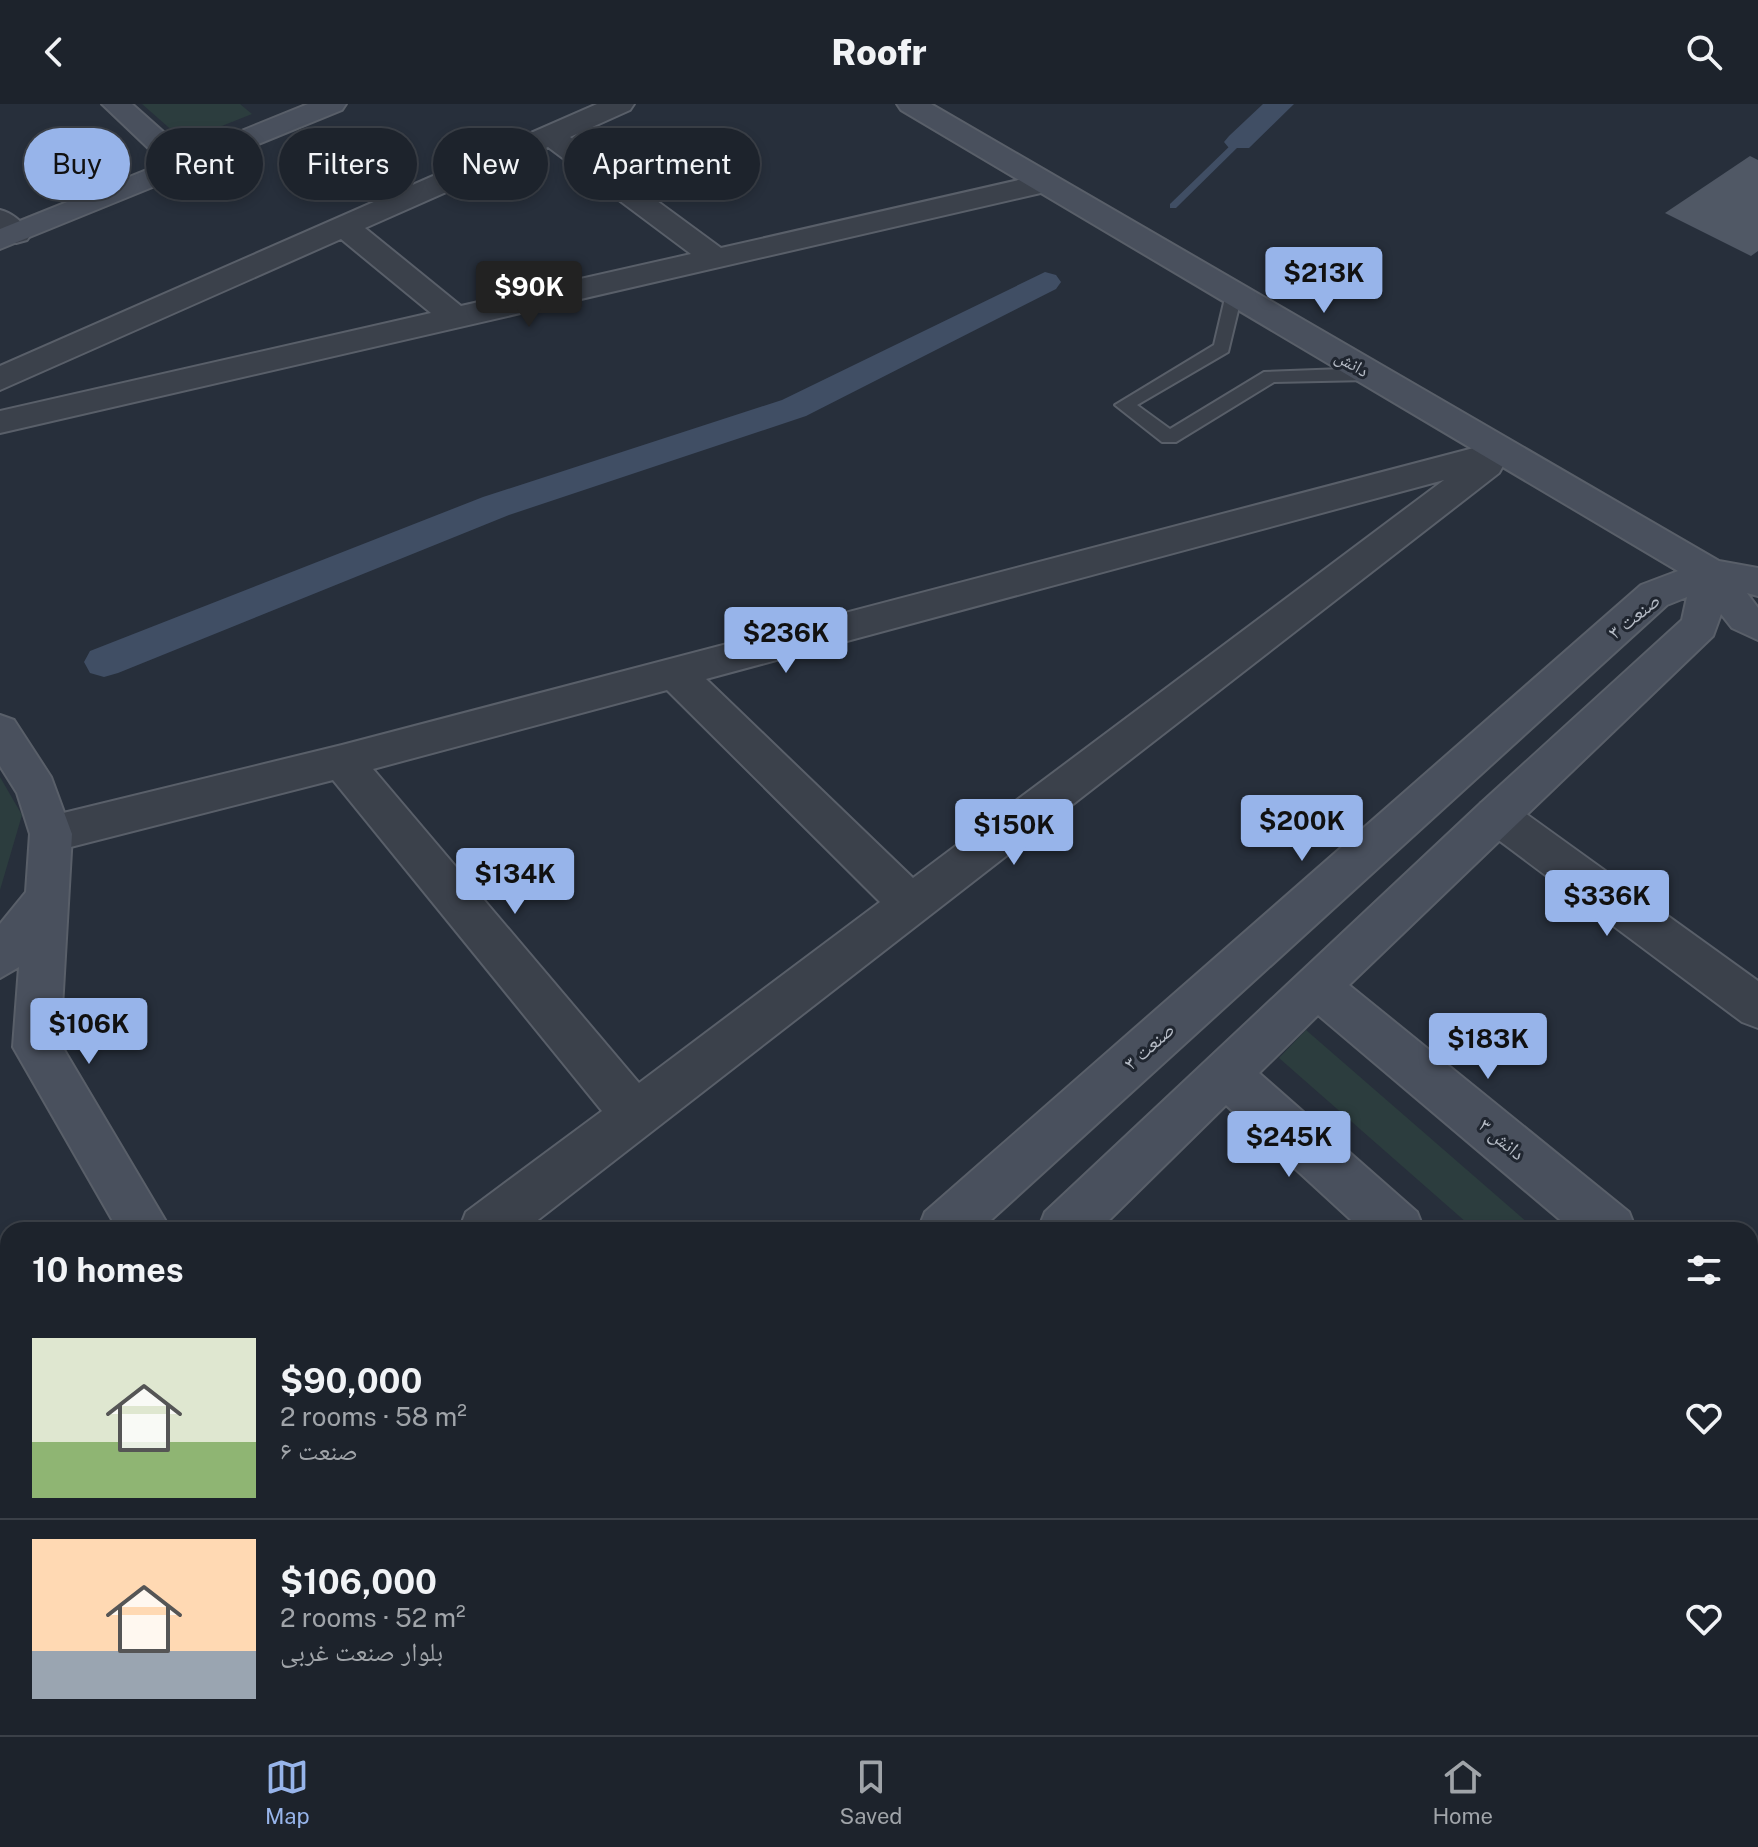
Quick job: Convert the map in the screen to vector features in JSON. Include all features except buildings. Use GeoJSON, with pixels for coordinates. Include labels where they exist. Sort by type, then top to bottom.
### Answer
{"type":"FeatureCollection","features":[{"type":"Feature","properties":{"kind":"street"},"geometry":{"type":"LineString","coordinates":[[116,104],[146,131]]}},
{"type":"Feature","properties":{"kind":"street"},"geometry":{"type":"LineString","coordinates":[[259,128],[295,110],[332,104]]}},
{"type":"Feature","properties":{"kind":"street"},"geometry":{"type":"LineString","coordinates":[[0,379],[620,104]]}},
{"type":"Feature","properties":{"kind":"street","name":"دانش"},"geometry":{"type":"LineString","coordinates":[[911,104],[1710,573]]}},
{"type":"Feature","properties":{"kind":"street"},"geometry":{"type":"LineString","coordinates":[[550,135],[715,258]]}},
{"type":"Feature","properties":{"kind":"street"},"geometry":{"type":"LineString","coordinates":[[5,231],[146,180]]}},
{"type":"Feature","properties":{"kind":"street"},"geometry":{"type":"LineString","coordinates":[[0,422],[1045,183]]}},
{"type":"Feature","properties":{"kind":"street"},"geometry":{"type":"LineString","coordinates":[[344,226],[456,318]]}},
{"type":"Feature","properties":{"kind":"street"},"geometry":{"type":"LineString","coordinates":[[51,834],[342,761],[1504,452]]}},
{"type":"Feature","properties":{"kind":"street"},"geometry":{"type":"LineString","coordinates":[[495,1222],[1504,452]]}},
{"type":"Feature","properties":{"kind":"street"},"geometry":{"type":"LineString","coordinates":[[1710,573],[1758,582]]}},
{"type":"Feature","properties":{"kind":"street"},"geometry":{"type":"LineString","coordinates":[[1710,573],[1745,618],[1758,626]]}},
{"type":"Feature","properties":{"kind":"street"},"geometry":{"type":"LineString","coordinates":[[1071,1222],[1496,815],[1700,626],[1710,573]]}},
{"type":"Feature","properties":{"kind":"street","name":"صنعت ۳"},"geometry":{"type":"LineString","coordinates":[[952,1222],[1654,595],[1710,573]]}},
{"type":"Feature","properties":{"kind":"street"},"geometry":{"type":"LineString","coordinates":[[675,673],[911,904]]}},
{"type":"Feature","properties":{"kind":"street"},"geometry":{"type":"LineString","coordinates":[[0,731],[36,789],[51,834],[36,1047],[141,1222]]}},
{"type":"Feature","properties":{"kind":"street"},"geometry":{"type":"LineString","coordinates":[[342,761],[635,1115]]}},
{"type":"Feature","properties":{"kind":"street"},"geometry":{"type":"LineString","coordinates":[[1496,815],[1758,1007]]}},
{"type":"Feature","properties":{"kind":"street"},"geometry":{"type":"LineString","coordinates":[[0,958],[47,898]]}},
{"type":"Feature","properties":{"kind":"street","name":"دانش ۳"},"geometry":{"type":"LineString","coordinates":[[1318,987],[1601,1222]]}},
{"type":"Feature","properties":{"kind":"street"},"geometry":{"type":"LineString","coordinates":[[1227,1075],[1390,1222]]}},
{"type":"Feature","properties":{"kind":"lane"},"geometry":{"type":"LineString","coordinates":[[1234,294],[1222,348],[1124,405],[1169,438],[1270,376],[1369,374]]}},
{"type":"Feature","properties":{"kind":"shaded area"},"geometry":{"type":"Polygon","coordinates":[[[142,104],[240,104],[252,114],[217,128],[169,128],[142,104]]]}},
{"type":"Feature","properties":{"kind":"shaded area"},"geometry":{"type":"Polygon","coordinates":[[[0,777],[22,815],[0,890],[0,777]]]}},
{"type":"Feature","properties":{"kind":"shaded area"},"geometry":{"type":"Polygon","coordinates":[[[1306,1030],[1527,1222],[1466,1222],[1279,1058],[1306,1030]]]}},
{"type":"Feature","properties":{"kind":"waterway"},"geometry":{"type":"LineString","coordinates":[[1239,142],[1280,104]]}},
{"type":"Feature","properties":{"kind":"waterway"},"geometry":{"type":"LineString","coordinates":[[1173,206],[1239,142]]}},
{"type":"Feature","properties":{"kind":"waterway"},"geometry":{"type":"LineString","coordinates":[[104,662],[496,506],[794,408],[1045,282]]}}]}
